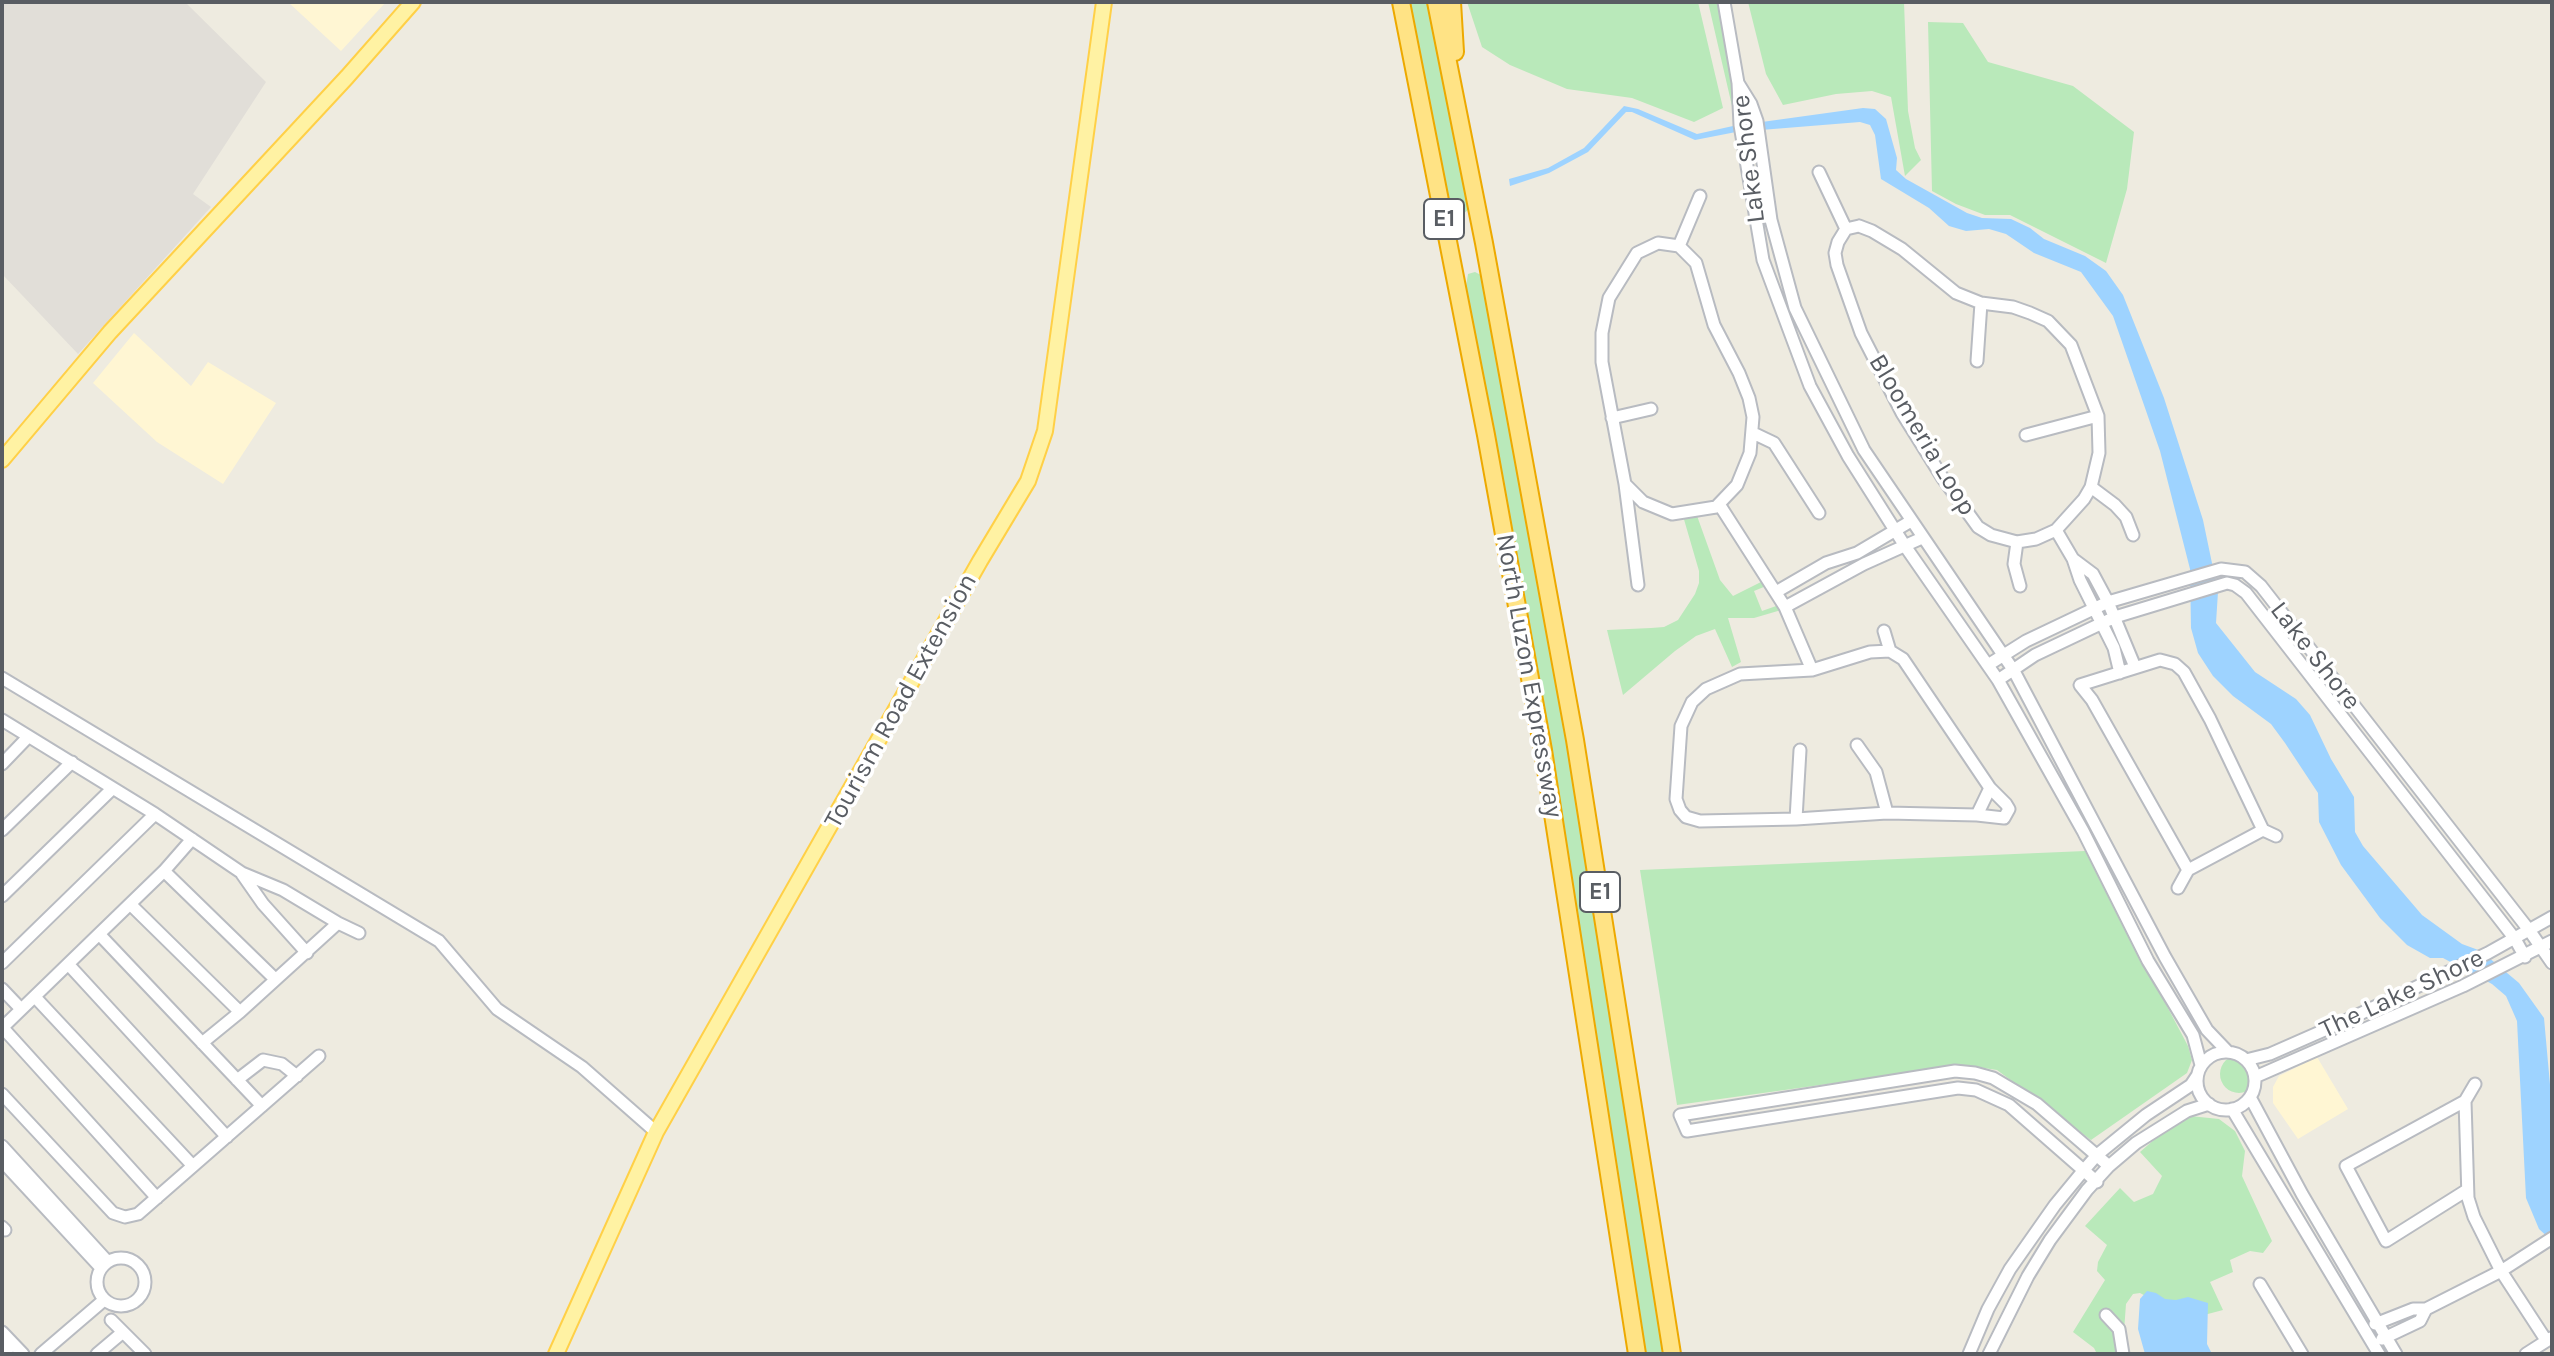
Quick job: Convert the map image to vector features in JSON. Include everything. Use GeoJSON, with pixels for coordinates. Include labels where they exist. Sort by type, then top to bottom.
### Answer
{"type":"FeatureCollection","features":[{"type":"Feature","properties":{"kind":"highway","name":"North Luzon Expressway"},"geometry":{"type":"LineString","coordinates":[[1401,2],[1486,435],[1543,750],[1637,1354]]}},
{"type":"Feature","properties":{"kind":"highway","name":"North Luzon Expressway"},"geometry":{"type":"LineString","coordinates":[[1436,2],[1572,725],[1672,1354]]}},
{"type":"Feature","properties":{"kind":"highway"},"geometry":{"type":"LineString","coordinates":[[1452,2],[1460,118]]}},
{"type":"Feature","properties":{"kind":"main road"},"geometry":{"type":"LineString","coordinates":[[2,460],[96,348],[413,2]]}},
{"type":"Feature","properties":{"kind":"main road","name":"Tourism Road Extension"},"geometry":{"type":"LineString","coordinates":[[556,1354],[656,1132],[1028,481],[1045,431],[1104,2]]}},
{"type":"Feature","properties":{"kind":"street"},"geometry":{"type":"LineString","coordinates":[[1724,2],[1738,83]]}},
{"type":"Feature","properties":{"kind":"street","name":"Lake Shore"},"geometry":{"type":"LineString","coordinates":[[1738,83],[1757,121],[1771,220],[1795,308],[1864,450],[2014,671],[2165,957],[2207,1030],[2228,1052]]}},
{"type":"Feature","properties":{"kind":"street","name":"Lake Shore"},"geometry":{"type":"LineString","coordinates":[[1738,83],[1740,125],[1763,260],[1810,386],[1848,456],[1905,546],[1998,680],[2083,831],[2148,961],[2193,1035],[2199,1070]]}},
{"type":"Feature","properties":{"kind":"street"},"geometry":{"type":"LineString","coordinates":[[1819,172],[1846,229],[1859,226],[1872,231],[1902,249],[1956,293],[1981,303],[2013,307],[2048,321],[2071,345],[2098,416],[2099,453],[2091,487],[2056,530],[2036,539],[2017,542],[2014,564],[2020,586]]}},
{"type":"Feature","properties":{"kind":"street"},"geometry":{"type":"LineString","coordinates":[[1679,246],[1700,196]]}},
{"type":"Feature","properties":{"kind":"street","name":"Bloomeria Loop"},"geometry":{"type":"LineString","coordinates":[[1846,229],[1835,253],[1837,265],[1861,333],[1902,413],[1978,527],[1991,535],[2017,542]]}},
{"type":"Feature","properties":{"kind":"street"},"geometry":{"type":"LineString","coordinates":[[1625,484],[1643,502],[1672,514],[1709,509],[1719,504],[1737,485],[1750,453],[1753,433],[1749,398],[1729,350],[1714,325],[1696,263],[1679,246],[1658,243],[1637,253],[1609,298],[1602,333],[1602,362],[1625,484],[1638,585]]}},
{"type":"Feature","properties":{"kind":"street"},"geometry":{"type":"LineString","coordinates":[[1977,361],[1981,303]]}},
{"type":"Feature","properties":{"kind":"street"},"geometry":{"type":"LineString","coordinates":[[1612,418],[1651,409]]}},
{"type":"Feature","properties":{"kind":"street"},"geometry":{"type":"LineString","coordinates":[[2026,435],[2098,416]]}},
{"type":"Feature","properties":{"kind":"street"},"geometry":{"type":"LineString","coordinates":[[1753,433],[1774,443],[1819,513]]}},
{"type":"Feature","properties":{"kind":"street"},"geometry":{"type":"LineString","coordinates":[[2091,487],[2126,517],[2133,535]]}},
{"type":"Feature","properties":{"kind":"street"},"geometry":{"type":"LineString","coordinates":[[1719,504],[1785,607],[1812,670]]}},
{"type":"Feature","properties":{"kind":"street"},"geometry":{"type":"LineString","coordinates":[[1776,592],[1826,563],[1857,553],[1911,521]]}},
{"type":"Feature","properties":{"kind":"street"},"geometry":{"type":"LineString","coordinates":[[2056,530],[2073,559],[2076,573],[2114,648],[2120,673]]}},
{"type":"Feature","properties":{"kind":"street"},"geometry":{"type":"LineString","coordinates":[[1785,607],[1862,565],[1922,538]]}},
{"type":"Feature","properties":{"kind":"street"},"geometry":{"type":"LineString","coordinates":[[1857,553],[1862,565]]}},
{"type":"Feature","properties":{"kind":"street"},"geometry":{"type":"LineString","coordinates":[[2073,559],[2093,574],[2135,667]]}},
{"type":"Feature","properties":{"kind":"street"},"geometry":{"type":"LineString","coordinates":[[1988,665],[2026,641],[2108,602],[2221,569],[2235,569],[2231,584],[2115,617],[2035,655],[1998,680]]}},
{"type":"Feature","properties":{"kind":"street","name":"Lake Shore"},"geometry":{"type":"LineString","coordinates":[[2235,569],[2253,577],[2261,586],[2552,963]]}},
{"type":"Feature","properties":{"kind":"street","name":"Lake Shore"},"geometry":{"type":"LineString","coordinates":[[2231,584],[2246,593],[2515,939],[2525,957]]}},
{"type":"Feature","properties":{"kind":"street"},"geometry":{"type":"LineString","coordinates":[[1884,631],[1890,651]]}},
{"type":"Feature","properties":{"kind":"street"},"geometry":{"type":"LineString","coordinates":[[1890,651],[1903,659],[1990,788],[2006,804],[2007,815],[2004,818],[1887,813],[1700,821],[1686,817],[1676,799],[1678,747],[1685,714],[1692,702],[1706,689],[1740,674],[1812,670],[1870,652],[1890,651]]}},
{"type":"Feature","properties":{"kind":"street"},"geometry":{"type":"LineString","coordinates":[[2188,870],[2092,700],[2080,685],[2160,660],[2175,664],[2184,672],[2263,830],[2276,836]]}},
{"type":"Feature","properties":{"kind":"street"},"geometry":{"type":"LineString","coordinates":[[2,678],[439,941],[497,1009],[582,1067],[656,1132]]}},
{"type":"Feature","properties":{"kind":"street"},"geometry":{"type":"LineString","coordinates":[[2,720],[155,814],[242,873],[283,890],[359,933]]}},
{"type":"Feature","properties":{"kind":"street"},"geometry":{"type":"LineString","coordinates":[[2,764],[28,737]]}},
{"type":"Feature","properties":{"kind":"street"},"geometry":{"type":"LineString","coordinates":[[1857,745],[1876,772],[1887,813]]}},
{"type":"Feature","properties":{"kind":"street"},"geometry":{"type":"LineString","coordinates":[[1796,819],[1800,750]]}},
{"type":"Feature","properties":{"kind":"street"},"geometry":{"type":"LineString","coordinates":[[2,830],[72,762]]}},
{"type":"Feature","properties":{"kind":"street"},"geometry":{"type":"LineString","coordinates":[[2,896],[113,788]]}},
{"type":"Feature","properties":{"kind":"street"},"geometry":{"type":"LineString","coordinates":[[1977,815],[1990,788]]}},
{"type":"Feature","properties":{"kind":"street"},"geometry":{"type":"LineString","coordinates":[[2,963],[155,814]]}},
{"type":"Feature","properties":{"kind":"street"},"geometry":{"type":"LineString","coordinates":[[2178,888],[2188,870],[2263,830]]}},
{"type":"Feature","properties":{"kind":"street"},"geometry":{"type":"LineString","coordinates":[[157,1198],[2,1028],[164,871],[192,839]]}},
{"type":"Feature","properties":{"kind":"street"},"geometry":{"type":"LineString","coordinates":[[164,871],[275,979]]}},
{"type":"Feature","properties":{"kind":"street"},"geometry":{"type":"LineString","coordinates":[[242,873],[263,904],[307,953]]}},
{"type":"Feature","properties":{"kind":"street"},"geometry":{"type":"LineString","coordinates":[[130,904],[240,1012]]}},
{"type":"Feature","properties":{"kind":"street","name":"The Lake Shore"},"geometry":{"type":"LineString","coordinates":[[2246,1060],[2282,1049],[2452,971],[2552,917]]}},
{"type":"Feature","properties":{"kind":"street"},"geometry":{"type":"LineString","coordinates":[[202,1043],[338,923]]}},
{"type":"Feature","properties":{"kind":"street"},"geometry":{"type":"LineString","coordinates":[[99,934],[262,1106]]}},
{"type":"Feature","properties":{"kind":"street","name":"The Lake Shore"},"geometry":{"type":"LineString","coordinates":[[2255,1077],[2463,986],[2552,941]]}},
{"type":"Feature","properties":{"kind":"street"},"geometry":{"type":"LineString","coordinates":[[68,964],[227,1137]]}},
{"type":"Feature","properties":{"kind":"street"},"geometry":{"type":"LineString","coordinates":[[2,989],[21,1009]]}},
{"type":"Feature","properties":{"kind":"street"},"geometry":{"type":"LineString","coordinates":[[35,997],[193,1166]]}},
{"type":"Feature","properties":{"kind":"street"},"geometry":{"type":"LineString","coordinates":[[1969,1354],[1988,1309],[2021,1253],[2097,1155],[2146,1115],[2191,1085],[2199,1070],[2213,1055],[2228,1052],[2246,1060],[2255,1077],[2250,1097],[2232,1109],[2216,1108],[2200,1094],[2199,1070]]}},
{"type":"Feature","properties":{"kind":"street"},"geometry":{"type":"LineString","coordinates":[[2,1094],[113,1213],[125,1217],[138,1214],[319,1056]]}},
{"type":"Feature","properties":{"kind":"street"},"geometry":{"type":"LineString","coordinates":[[237,1080],[263,1060],[282,1064],[297,1076]]}},
{"type":"Feature","properties":{"kind":"street"},"geometry":{"type":"LineString","coordinates":[[2087,1190],[2080,1175],[2009,1105],[1976,1090],[1958,1088],[1687,1131],[1680,1115],[1955,1071],[1993,1078],[2013,1088],[2037,1104],[2109,1166]]}},
{"type":"Feature","properties":{"kind":"street"},"geometry":{"type":"LineString","coordinates":[[1955,1071],[1958,1088]]}},
{"type":"Feature","properties":{"kind":"street"},"geometry":{"type":"LineString","coordinates":[[2467,1190],[2386,1241],[2346,1166],[2465,1101],[2475,1084]]}},
{"type":"Feature","properties":{"kind":"street"},"geometry":{"type":"LineString","coordinates":[[2250,1097],[2316,1218],[2383,1321],[2396,1354]]}},
{"type":"Feature","properties":{"kind":"street"},"geometry":{"type":"LineString","coordinates":[[2465,1101],[2467,1190],[2474,1217],[2501,1271],[2549,1339],[2526,1354]]}},
{"type":"Feature","properties":{"kind":"street"},"geometry":{"type":"LineString","coordinates":[[1989,1354],[2050,1240],[2087,1190],[2109,1166],[2149,1134],[2187,1111],[2209,1104]]}},
{"type":"Feature","properties":{"kind":"street"},"geometry":{"type":"LineString","coordinates":[[2232,1109],[2376,1349],[2390,1335],[2420,1321],[2426,1309]]}},
{"type":"Feature","properties":{"kind":"street"},"geometry":{"type":"LineString","coordinates":[[2,1146],[105,1265]]}},
{"type":"Feature","properties":{"kind":"street"},"geometry":{"type":"LineString","coordinates":[[2,1161],[105,1265]]}},
{"type":"Feature","properties":{"kind":"street"},"geometry":{"type":"LineString","coordinates":[[2080,1175],[2097,1182]]}},
{"type":"Feature","properties":{"kind":"street"},"geometry":{"type":"LineString","coordinates":[[2302,1226],[2316,1218]]}},
{"type":"Feature","properties":{"kind":"street"},"geometry":{"type":"LineString","coordinates":[[2365,1329],[2413,1309],[2426,1309],[2501,1271],[2547,1241]]}},
{"type":"Feature","properties":{"kind":"street"},"geometry":{"type":"LineString","coordinates":[[122,1258],[138,1265],[144,1274],[142,1295],[134,1303],[124,1306],[104,1300],[97,1284],[105,1265],[122,1258]]}},
{"type":"Feature","properties":{"kind":"street"},"geometry":{"type":"LineString","coordinates":[[2260,1284],[2302,1354]]}},
{"type":"Feature","properties":{"kind":"street"},"geometry":{"type":"LineString","coordinates":[[41,1354],[104,1300]]}},
{"type":"Feature","properties":{"kind":"street"},"geometry":{"type":"LineString","coordinates":[[1988,1309],[2006,1318]]}},
{"type":"Feature","properties":{"kind":"street"},"geometry":{"type":"LineString","coordinates":[[2106,1315],[2119,1329],[2124,1344],[2123,1354]]}},
{"type":"Feature","properties":{"kind":"street"},"geometry":{"type":"LineString","coordinates":[[111,1320],[145,1354]]}},
{"type":"Feature","properties":{"kind":"street"},"geometry":{"type":"LineString","coordinates":[[2,1332],[23,1354]]}},
{"type":"Feature","properties":{"kind":"street"},"geometry":{"type":"LineString","coordinates":[[97,1354],[123,1332]]}},
{"type":"Feature","properties":{"kind":"street"},"geometry":{"type":"LineString","coordinates":[[2,1347],[8,1354]]}},
{"type":"Feature","properties":{"kind":"shaded area"},"geometry":{"type":"Polygon","coordinates":[[[2,2],[185,2],[266,82],[193,194],[211,207],[78,354],[2,274],[2,2]]]}},
{"type":"Feature","properties":{"kind":"shaded area"},"geometry":{"type":"Polygon","coordinates":[[[288,2],[386,2],[341,51],[288,2]]]}},
{"type":"Feature","properties":{"kind":"shaded area"},"geometry":{"type":"Polygon","coordinates":[[[134,333],[191,386],[208,362],[276,403],[223,484],[157,442],[93,383],[134,333]]]}},
{"type":"Feature","properties":{"kind":"shaded area"},"geometry":{"type":"Polygon","coordinates":[[[2317,1057],[2348,1109],[2298,1139],[2273,1103],[2273,1087],[2279,1076],[2317,1057]]]}},
{"type":"Feature","properties":{"kind":"green space"},"geometry":{"type":"Polygon","coordinates":[[[1408,2],[1430,2],[1470,208],[1461,216],[1449,207],[1408,2]]]}},
{"type":"Feature","properties":{"kind":"green space"},"geometry":{"type":"Polygon","coordinates":[[[1467,2],[1698,2],[1723,108],[1694,122],[1632,98],[1567,89],[1510,65],[1482,47],[1467,2]]]}},
{"type":"Feature","properties":{"kind":"green space"},"geometry":{"type":"Polygon","coordinates":[[[1708,2],[1723,2],[1741,103],[1732,106],[1708,2]]]}},
{"type":"Feature","properties":{"kind":"green space"},"geometry":{"type":"Polygon","coordinates":[[[1748,2],[1904,2],[1908,111],[1915,148],[1921,160],[1905,176],[1891,97],[1872,91],[1836,94],[1783,105],[1766,74],[1748,2]]]}},
{"type":"Feature","properties":{"kind":"green space"},"geometry":{"type":"Polygon","coordinates":[[[1928,22],[1963,23],[1988,62],[2073,86],[2134,132],[2127,189],[2106,263],[2010,215],[1985,215],[1932,191],[1928,22]]]}},
{"type":"Feature","properties":{"kind":"green space"},"geometry":{"type":"Polygon","coordinates":[[[1475,272],[1486,282],[1532,536],[1601,936],[1665,1354],[1643,1354],[1465,292],[1468,274],[1475,272]]]}},
{"type":"Feature","properties":{"kind":"green space"},"geometry":{"type":"Polygon","coordinates":[[[1696,513],[1720,580],[1733,596],[1771,577],[1771,584],[1754,591],[1762,611],[1779,605],[1788,608],[1754,618],[1728,618],[1741,662],[1732,667],[1715,629],[1696,636],[1675,651],[1623,695],[1607,630],[1664,627],[1678,620],[1699,583],[1699,571],[1683,516],[1696,513]]]}},
{"type":"Feature","properties":{"kind":"green space"},"geometry":{"type":"Polygon","coordinates":[[[2085,851],[2188,1046],[2192,1060],[2187,1073],[2091,1140],[1997,1070],[1964,1065],[1677,1105],[1640,870],[2085,851]]]}},
{"type":"Feature","properties":{"kind":"green space"},"geometry":{"type":"Polygon","coordinates":[[[2239,1055],[2253,1060],[2258,1074],[2253,1088],[2239,1093],[2225,1088],[2220,1074],[2225,1060],[2239,1055]]]}},
{"type":"Feature","properties":{"kind":"green space"},"geometry":{"type":"Polygon","coordinates":[[[2190,1116],[2219,1119],[2235,1131],[2245,1151],[2242,1176],[2272,1241],[2263,1253],[2250,1251],[2230,1260],[2233,1272],[2210,1282],[2223,1310],[2204,1315],[2140,1293],[2133,1294],[2126,1304],[2124,1331],[2130,1354],[2097,1354],[2073,1332],[2105,1280],[2097,1271],[2107,1245],[2085,1226],[2120,1188],[2134,1202],[2153,1194],[2162,1176],[2140,1152],[2164,1131],[2190,1116]]]}},
{"type":"Feature","properties":{"kind":"water"},"geometry":{"type":"Polygon","coordinates":[[[1624,106],[1697,134],[1733,126],[1863,108],[1875,109],[1886,119],[1897,158],[1896,170],[1906,179],[1967,213],[1982,218],[2011,219],[2044,239],[2085,256],[2106,271],[2123,295],[2164,398],[2203,520],[2218,592],[2216,623],[2255,672],[2296,699],[2310,715],[2354,797],[2355,832],[2363,846],[2422,915],[2462,944],[2481,951],[2519,983],[2544,1018],[2552,1107],[2552,1241],[2539,1229],[2526,1198],[2517,1021],[2506,996],[2492,984],[2443,958],[2430,958],[2407,945],[2380,918],[2341,865],[2319,822],[2318,793],[2285,743],[2271,724],[2233,696],[2213,676],[2198,653],[2191,628],[2190,569],[2160,451],[2113,316],[2081,272],[2034,253],[2006,234],[1989,229],[1966,231],[1949,226],[1929,208],[1881,179],[1875,135],[1870,125],[1860,122],[1736,132],[1695,140],[1626,112],[1588,152],[1549,173],[1510,186],[1509,179],[1548,168],[1584,148],[1624,106]]]}},
{"type":"Feature","properties":{"kind":"water"},"geometry":{"type":"Polygon","coordinates":[[[2147,1291],[2165,1299],[2188,1297],[2208,1303],[2207,1344],[2212,1354],[2145,1354],[2138,1329],[2140,1299],[2147,1291]]]}}]}
